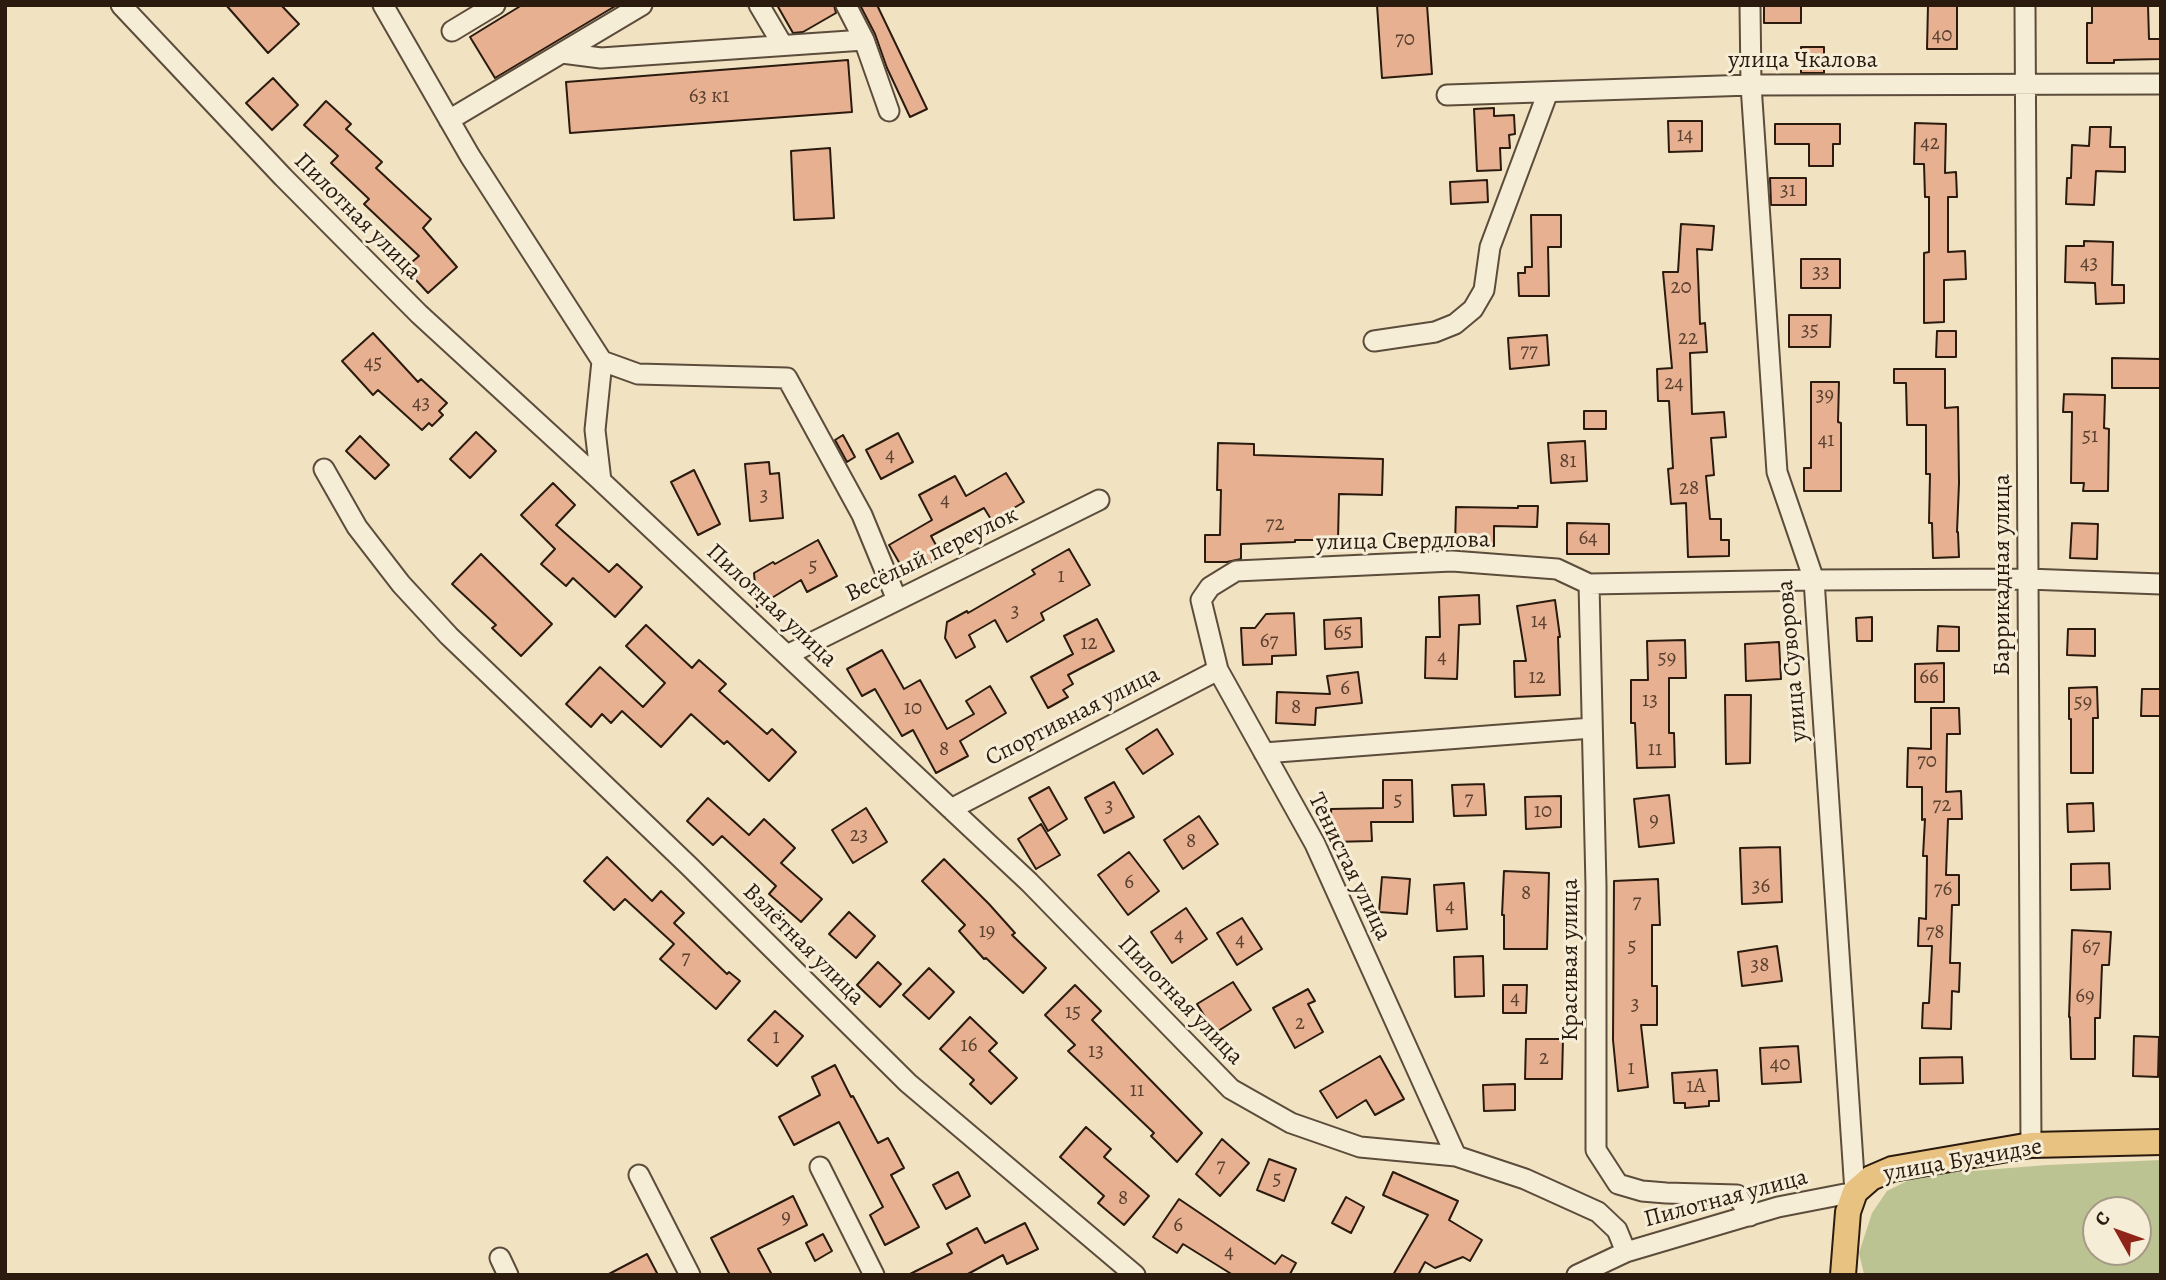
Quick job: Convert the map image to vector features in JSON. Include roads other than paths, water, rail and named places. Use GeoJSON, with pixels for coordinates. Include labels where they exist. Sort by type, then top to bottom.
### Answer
{"type":"FeatureCollection","features":[{"type":"Feature","properties":{"kind":"main road","name":"улица Буачидзе"},"geometry":{"type":"LineString","coordinates":[[1843,1275],[1848,1212],[1855,1192],[1871,1178],[1892,1169],[2031,1144],[2161,1142]]}},
{"type":"Feature","properties":{"kind":"street","name":"Пилотная улица"},"geometry":{"type":"LineString","coordinates":[[121,5],[283,177],[419,314],[1029,882],[1231,1088],[1291,1124],[1360,1147],[1456,1156],[1525,1179],[1598,1212],[1617,1230],[1626,1252],[1778,1207],[1855,1192]]}},
{"type":"Feature","properties":{"kind":"street"},"geometry":{"type":"LineString","coordinates":[[383,5],[470,156],[601,362],[596,430],[601,481]]}},
{"type":"Feature","properties":{"kind":"street"},"geometry":{"type":"LineString","coordinates":[[452,31],[495,5]]}},
{"type":"Feature","properties":{"kind":"street"},"geometry":{"type":"LineString","coordinates":[[449,120],[642,5]]}},
{"type":"Feature","properties":{"kind":"street"},"geometry":{"type":"LineString","coordinates":[[760,5],[782,44]]}},
{"type":"Feature","properties":{"kind":"street"},"geometry":{"type":"LineString","coordinates":[[846,5],[864,40],[888,111]]}},
{"type":"Feature","properties":{"kind":"street","name":"улица Суворова"},"geometry":{"type":"LineString","coordinates":[[1750,5],[1751,85],[1777,472],[1814,580],[1855,1192]]}},
{"type":"Feature","properties":{"kind":"street","name":"Баррикадная улица"},"geometry":{"type":"LineString","coordinates":[[2025,5],[2031,1144]]}},
{"type":"Feature","properties":{"kind":"street"},"geometry":{"type":"LineString","coordinates":[[562,53],[601,58],[864,40]]}},
{"type":"Feature","properties":{"kind":"street","name":"улица Чкалова"},"geometry":{"type":"LineString","coordinates":[[1447,95],[1751,85],[2161,84]]}},
{"type":"Feature","properties":{"kind":"street"},"geometry":{"type":"LineString","coordinates":[[1374,341],[1434,332],[1455,324],[1473,309],[1484,290],[1490,247],[1548,92]]}},
{"type":"Feature","properties":{"kind":"street"},"geometry":{"type":"LineString","coordinates":[[601,362],[638,374],[787,378],[862,515],[897,600]]}},
{"type":"Feature","properties":{"kind":"street","name":"Взлётная улица"},"geometry":{"type":"LineString","coordinates":[[324,469],[357,527],[401,584],[449,636],[680,858],[908,1083],[1135,1275]]}},
{"type":"Feature","properties":{"kind":"street","name":"Весёлый переулок"},"geometry":{"type":"LineString","coordinates":[[787,655],[1099,500]]}},
{"type":"Feature","properties":{"kind":"street","name":"улица Свердлова"},"geometry":{"type":"LineString","coordinates":[[1201,600],[1210,587],[1236,571],[1452,561],[1557,569],[1588,584],[2027,579],[2161,584]]}},
{"type":"Feature","properties":{"kind":"street","name":"Красивая улица"},"geometry":{"type":"LineString","coordinates":[[1588,584],[1596,886],[1596,1150],[1618,1184],[1642,1191],[1737,1195],[1750,1216]]}},
{"type":"Feature","properties":{"kind":"street","name":"Тенистая улица"},"geometry":{"type":"LineString","coordinates":[[1201,600],[1218,670],[1315,844],[1456,1156]]}},
{"type":"Feature","properties":{"kind":"street","name":"Спортивная улица"},"geometry":{"type":"LineString","coordinates":[[951,808],[1218,670]]}},
{"type":"Feature","properties":{"kind":"street"},"geometry":{"type":"LineString","coordinates":[[1264,753],[1591,728]]}},
{"type":"Feature","properties":{"kind":"street"},"geometry":{"type":"LineString","coordinates":[[820,1167],[874,1275]]}},
{"type":"Feature","properties":{"kind":"street"},"geometry":{"type":"LineString","coordinates":[[639,1175],[690,1275]]}},
{"type":"Feature","properties":{"kind":"street"},"geometry":{"type":"LineString","coordinates":[[1577,1275],[1626,1252]]}}]}
